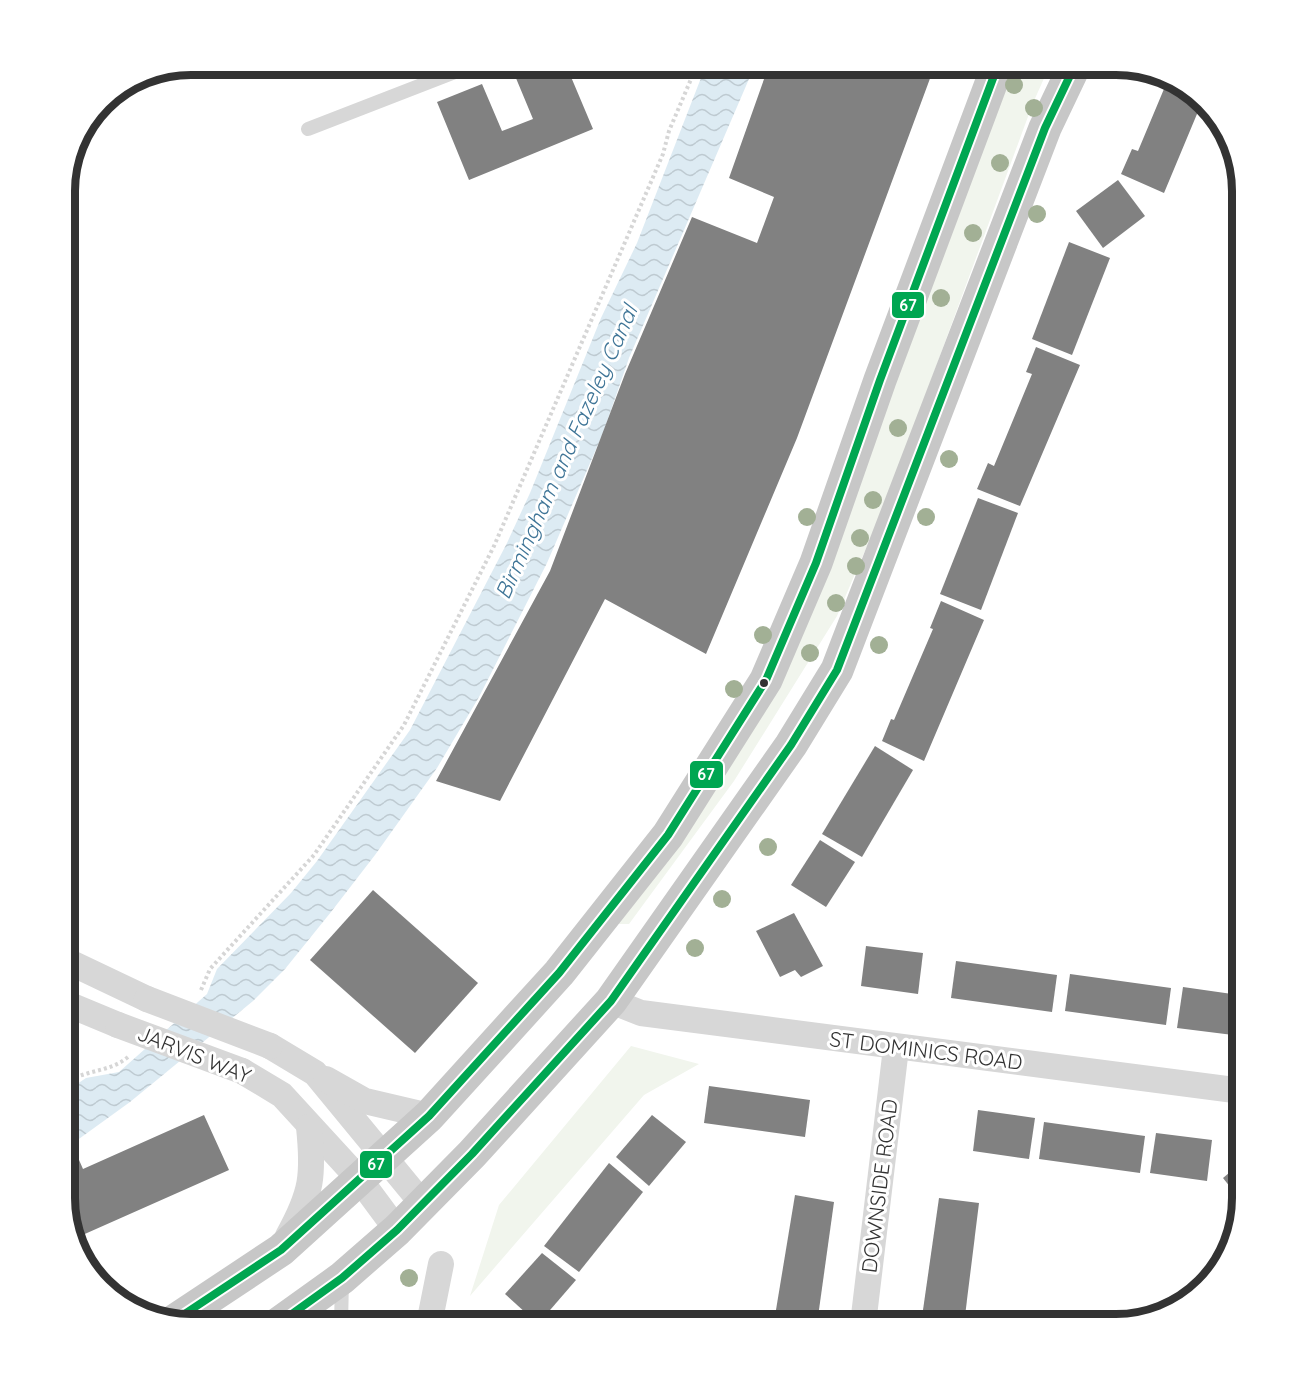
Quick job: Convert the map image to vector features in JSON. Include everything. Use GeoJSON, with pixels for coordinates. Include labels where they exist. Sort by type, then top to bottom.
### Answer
{"type":"FeatureCollection","features":[{"type":"Feature","properties":{"kind":"highway"},"geometry":{"type":"LineString","coordinates":[[185,1314],[281,1250],[429,1116],[559,973],[668,835],[766,680],[816,563],[880,380],[994,75]]}},
{"type":"Feature","properties":{"kind":"highway"},"geometry":{"type":"LineString","coordinates":[[292,1314],[342,1278],[397,1230],[472,1154],[611,1001],[790,745],[837,670],[1045,128],[1070,75]]}},
{"type":"Feature","properties":{"kind":"street","name":"JARVIS WAY"},"geometry":{"type":"LineString","coordinates":[[75,965],[147,999],[270,1046],[315,1073]]}},
{"type":"Feature","properties":{"kind":"street","name":"ST DOMINICS ROAD"},"geometry":{"type":"LineString","coordinates":[[611,1001],[641,1013],[896,1048],[1232,1090]]}},
{"type":"Feature","properties":{"kind":"street","name":"JARVIS WAY"},"geometry":{"type":"LineString","coordinates":[[75,1007],[242,1071],[282,1095],[309,1127],[372,1169]]}},
{"type":"Feature","properties":{"kind":"street","name":"DOWNSIDE ROAD"},"geometry":{"type":"LineString","coordinates":[[864,1314],[896,1048]]}},
{"type":"Feature","properties":{"kind":"street"},"geometry":{"type":"LineString","coordinates":[[315,1073],[365,1101],[429,1116]]}},
{"type":"Feature","properties":{"kind":"street"},"geometry":{"type":"LineString","coordinates":[[315,1073],[372,1169],[397,1230]]}},
{"type":"Feature","properties":{"kind":"street"},"geometry":{"type":"LineString","coordinates":[[281,1250],[304,1207],[309,1190],[313,1162],[309,1127]]}},
{"type":"Feature","properties":{"kind":"street"},"geometry":{"type":"LineString","coordinates":[[372,1169],[422,1203]]}},
{"type":"Feature","properties":{"kind":"street"},"geometry":{"type":"LineString","coordinates":[[431,1314],[441,1264]]}},
{"type":"Feature","properties":{"kind":"lane"},"geometry":{"type":"LineString","coordinates":[[308,129],[447,75]]}},
{"type":"Feature","properties":{"kind":"lane"},"geometry":{"type":"LineString","coordinates":[[341,1314],[342,1278]]}},
{"type":"Feature","properties":{"kind":"path"},"geometry":{"type":"LineString","coordinates":[[199,994],[210,969],[314,855],[404,725],[494,546],[663,154],[669,131],[693,75]]}},
{"type":"Feature","properties":{"kind":"path"},"geometry":{"type":"LineString","coordinates":[[75,1076],[118,1065],[135,1051]]}},
{"type":"Feature","properties":{"kind":"shaded area"},"geometry":{"type":"Polygon","coordinates":[[[1006,75],[1046,75],[1033,103],[888,497],[837,616],[734,781],[629,924],[617,924],[731,756],[1006,75]]]}},
{"type":"Feature","properties":{"kind":"shaded area"},"geometry":{"type":"Polygon","coordinates":[[[631,1046],[699,1064],[644,1095],[470,1296],[499,1205],[631,1046]]]}},
{"type":"Feature","properties":{"kind":"water","name":"Birmingham and Fazeley Canal"},"geometry":{"type":"Polygon","coordinates":[[[702,75],[751,75],[629,358],[603,433],[547,563],[479,697],[437,768],[375,855],[285,969],[253,1001],[130,1102],[75,1142],[75,1085],[86,1078],[119,1072],[207,994],[217,969],[291,893],[317,861],[410,730],[507,543],[530,493],[601,318],[637,243],[702,75]]]}},
{"type":"Feature","properties":{"kind":"building"},"geometry":{"type":"Polygon","coordinates":[[[515,75],[570,75],[593,129],[469,180],[437,102],[482,84],[502,131],[533,119],[515,75]]]}},
{"type":"Feature","properties":{"kind":"building"},"geometry":{"type":"Polygon","coordinates":[[[765,75],[931,75],[797,438],[706,654],[605,599],[500,801],[436,781],[550,571],[625,374],[692,217],[757,243],[774,197],[729,178],[765,75]]]}},
{"type":"Feature","properties":{"kind":"building"},"geometry":{"type":"Polygon","coordinates":[[[1165,86],[1181,94],[1199,110],[1164,193],[1121,174],[1132,149],[1138,151],[1165,86]]]}},
{"type":"Feature","properties":{"kind":"building"},"geometry":{"type":"Polygon","coordinates":[[[1118,180],[1145,216],[1103,248],[1076,211],[1118,180]]]}},
{"type":"Feature","properties":{"kind":"building"},"geometry":{"type":"Polygon","coordinates":[[[1069,242],[1110,258],[1072,355],[1032,339],[1069,242]]]}},
{"type":"Feature","properties":{"kind":"building"},"geometry":{"type":"Polygon","coordinates":[[[1036,347],[1080,365],[1020,506],[977,489],[988,463],[994,466],[1032,374],[1026,372],[1036,347]]]}},
{"type":"Feature","properties":{"kind":"building"},"geometry":{"type":"Polygon","coordinates":[[[978,498],[1018,513],[981,610],[940,594],[978,498]]]}},
{"type":"Feature","properties":{"kind":"building"},"geometry":{"type":"Polygon","coordinates":[[[941,601],[984,620],[924,761],[882,741],[891,719],[894,720],[933,629],[930,628],[941,601]]]}},
{"type":"Feature","properties":{"kind":"building"},"geometry":{"type":"Polygon","coordinates":[[[875,746],[913,770],[862,857],[822,834],[875,746]]]}},
{"type":"Feature","properties":{"kind":"building"},"geometry":{"type":"Polygon","coordinates":[[[820,840],[855,862],[826,907],[791,885],[820,840]]]}},
{"type":"Feature","properties":{"kind":"building"},"geometry":{"type":"Polygon","coordinates":[[[373,890],[478,983],[415,1053],[310,960],[373,890]]]}},
{"type":"Feature","properties":{"kind":"building"},"geometry":{"type":"Polygon","coordinates":[[[794,913],[823,966],[801,977],[795,970],[780,977],[756,931],[794,913]]]}},
{"type":"Feature","properties":{"kind":"building"},"geometry":{"type":"Polygon","coordinates":[[[866,946],[923,953],[918,994],[861,986],[866,946]]]}},
{"type":"Feature","properties":{"kind":"building"},"geometry":{"type":"Polygon","coordinates":[[[956,961],[1057,975],[1052,1012],[951,998],[956,961]]]}},
{"type":"Feature","properties":{"kind":"building"},"geometry":{"type":"Polygon","coordinates":[[[1070,974],[1171,988],[1166,1025],[1065,1011],[1070,974]]]}},
{"type":"Feature","properties":{"kind":"building"},"geometry":{"type":"Polygon","coordinates":[[[1183,987],[1232,994],[1232,1035],[1177,1028],[1183,987]]]}},
{"type":"Feature","properties":{"kind":"building"},"geometry":{"type":"Polygon","coordinates":[[[709,1086],[810,1100],[805,1137],[704,1123],[709,1086]]]}},
{"type":"Feature","properties":{"kind":"building"},"geometry":{"type":"Polygon","coordinates":[[[978,1110],[1035,1118],[1029,1159],[973,1151],[978,1110]]]}},
{"type":"Feature","properties":{"kind":"building"},"geometry":{"type":"Polygon","coordinates":[[[204,1115],[229,1170],[81,1235],[76,1213],[75,1151],[83,1169],[204,1115]]]}},
{"type":"Feature","properties":{"kind":"building"},"geometry":{"type":"Polygon","coordinates":[[[652,1115],[686,1142],[649,1186],[616,1157],[652,1115]]]}},
{"type":"Feature","properties":{"kind":"building"},"geometry":{"type":"Polygon","coordinates":[[[1044,1122],[1145,1136],[1140,1173],[1039,1159],[1044,1122]]]}},
{"type":"Feature","properties":{"kind":"building"},"geometry":{"type":"Polygon","coordinates":[[[1156,1133],[1212,1140],[1207,1181],[1150,1173],[1156,1133]]]}},
{"type":"Feature","properties":{"kind":"building"},"geometry":{"type":"Polygon","coordinates":[[[609,1163],[643,1192],[579,1272],[544,1246],[609,1163]]]}},
{"type":"Feature","properties":{"kind":"building"},"geometry":{"type":"Polygon","coordinates":[[[1232,1170],[1232,1189],[1223,1178],[1232,1170]]]}},
{"type":"Feature","properties":{"kind":"building"},"geometry":{"type":"Polygon","coordinates":[[[795,1195],[834,1202],[818,1314],[775,1314],[795,1195]]]}},
{"type":"Feature","properties":{"kind":"building"},"geometry":{"type":"Polygon","coordinates":[[[939,1198],[979,1203],[965,1314],[922,1314],[939,1198]]]}},
{"type":"Feature","properties":{"kind":"building"},"geometry":{"type":"Polygon","coordinates":[[[542,1253],[576,1280],[547,1314],[527,1314],[505,1294],[542,1253]]]}},
{"type":"Feature","properties":{"kind":"transit line","name":"67"},"geometry":{"type":"LineString","coordinates":[[185,1314],[281,1250],[429,1116],[559,973],[668,835],[766,680],[816,563],[880,380],[994,75]]}},
{"type":"Feature","properties":{"kind":"transit line","name":"67"},"geometry":{"type":"LineString","coordinates":[[292,1314],[342,1278],[397,1230],[472,1154],[611,1001],[791,745],[837,670],[1045,128],[1070,75]]}}]}
